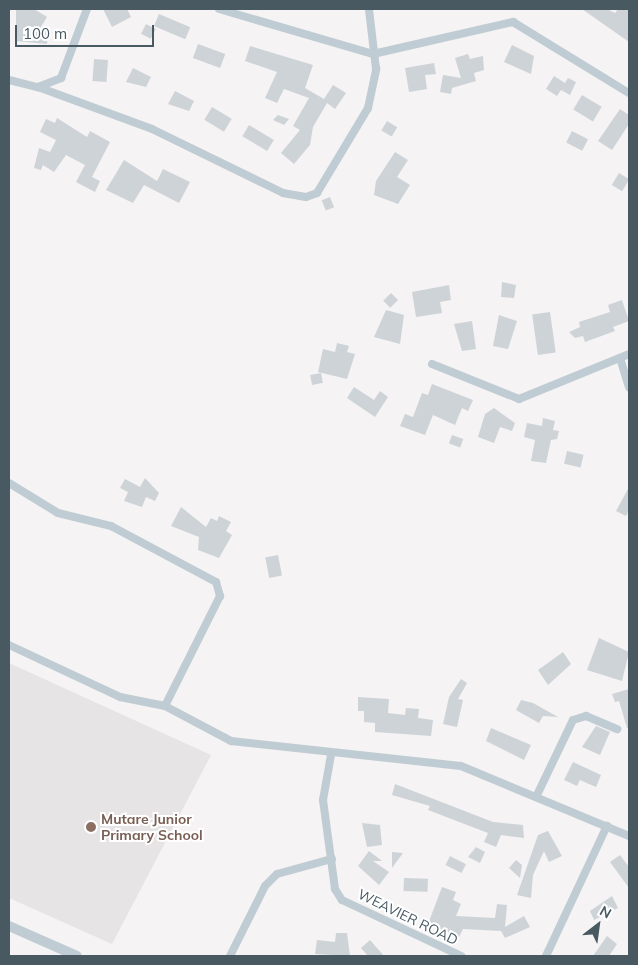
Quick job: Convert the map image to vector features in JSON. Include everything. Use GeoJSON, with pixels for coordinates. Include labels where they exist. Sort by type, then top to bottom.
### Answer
{"type":"FeatureCollection","features":[{"type":"Feature","properties":{"kind":"street"},"geometry":{"type":"LineString","coordinates":[[38,87],[62,78],[87,9]]}},
{"type":"Feature","properties":{"kind":"street"},"geometry":{"type":"LineString","coordinates":[[219,9],[373,54],[513,22],[629,93]]}},
{"type":"Feature","properties":{"kind":"street"},"geometry":{"type":"LineString","coordinates":[[9,80],[38,87],[152,129],[283,193],[306,197],[317,192],[368,108],[376,69],[369,9]]}},
{"type":"Feature","properties":{"kind":"street"},"geometry":{"type":"LineString","coordinates":[[432,364],[520,399],[629,354]]}},
{"type":"Feature","properties":{"kind":"street"},"geometry":{"type":"LineString","coordinates":[[620,358],[629,388]]}},
{"type":"Feature","properties":{"kind":"street"},"geometry":{"type":"LineString","coordinates":[[9,483],[58,513],[111,526],[216,582],[220,596],[165,706]]}},
{"type":"Feature","properties":{"kind":"street"},"geometry":{"type":"LineString","coordinates":[[9,645],[120,697],[165,706],[231,741],[331,755],[438,761],[536,795],[629,836]]}},
{"type":"Feature","properties":{"kind":"street"},"geometry":{"type":"LineString","coordinates":[[536,795],[573,720],[586,716],[617,729]]}},
{"type":"Feature","properties":{"kind":"street","name":"WEAVIER ROAD"},"geometry":{"type":"LineString","coordinates":[[331,755],[324,800],[335,889],[342,900],[461,956]]}},
{"type":"Feature","properties":{"kind":"street"},"geometry":{"type":"LineString","coordinates":[[546,956],[607,826]]}},
{"type":"Feature","properties":{"kind":"street"},"geometry":{"type":"LineString","coordinates":[[230,956],[265,886],[277,874],[332,860]]}},
{"type":"Feature","properties":{"kind":"street"},"geometry":{"type":"LineString","coordinates":[[9,926],[76,956]]}},
{"type":"Feature","properties":{"kind":"shaded area","name":"Mutare Junior Primary School"},"geometry":{"type":"Polygon","coordinates":[[[9,663],[211,755],[112,944],[9,898],[9,663]]]}},
{"type":"Feature","properties":{"kind":"building"},"geometry":{"type":"Polygon","coordinates":[[[16,9],[34,9],[47,17],[39,30],[48,31],[47,44],[16,41],[16,9]]]}},
{"type":"Feature","properties":{"kind":"building"},"geometry":{"type":"Polygon","coordinates":[[[103,9],[127,9],[131,17],[112,27],[103,9]]]}},
{"type":"Feature","properties":{"kind":"building"},"geometry":{"type":"Polygon","coordinates":[[[582,9],[607,9],[615,13],[618,9],[629,9],[629,42],[582,9]]]}},
{"type":"Feature","properties":{"kind":"building"},"geometry":{"type":"Polygon","coordinates":[[[159,14],[190,27],[185,39],[154,26],[159,14]]]}},
{"type":"Feature","properties":{"kind":"building"},"geometry":{"type":"Polygon","coordinates":[[[146,24],[156,29],[151,39],[141,34],[146,24]]]}},
{"type":"Feature","properties":{"kind":"building"},"geometry":{"type":"Polygon","coordinates":[[[198,44],[225,54],[220,68],[193,58],[198,44]]]}},
{"type":"Feature","properties":{"kind":"building"},"geometry":{"type":"Polygon","coordinates":[[[512,45],[534,56],[531,74],[504,62],[512,45]]]}},
{"type":"Feature","properties":{"kind":"building"},"geometry":{"type":"Polygon","coordinates":[[[250,46],[313,65],[305,88],[324,99],[333,85],[346,93],[335,109],[327,103],[313,127],[310,145],[294,164],[281,153],[300,130],[293,126],[309,98],[284,89],[277,103],[265,98],[277,72],[245,61],[250,46]]]}},
{"type":"Feature","properties":{"kind":"building"},"geometry":{"type":"Polygon","coordinates":[[[468,54],[470,59],[483,56],[484,70],[474,73],[476,81],[452,88],[451,94],[440,92],[443,75],[461,78],[455,58],[468,54]]]}},
{"type":"Feature","properties":{"kind":"building"},"geometry":{"type":"Polygon","coordinates":[[[94,59],[108,60],[106,82],[92,81],[94,59]]]}},
{"type":"Feature","properties":{"kind":"building"},"geometry":{"type":"Polygon","coordinates":[[[434,63],[436,74],[425,75],[427,89],[409,92],[405,68],[434,63]]]}},
{"type":"Feature","properties":{"kind":"building"},"geometry":{"type":"Polygon","coordinates":[[[133,68],[151,77],[146,87],[126,82],[133,68]]]}},
{"type":"Feature","properties":{"kind":"building"},"geometry":{"type":"Polygon","coordinates":[[[554,76],[565,83],[568,78],[576,82],[570,95],[561,90],[557,96],[546,89],[554,76]]]}},
{"type":"Feature","properties":{"kind":"building"},"geometry":{"type":"Polygon","coordinates":[[[175,91],[194,101],[189,111],[168,104],[175,91]]]}},
{"type":"Feature","properties":{"kind":"building"},"geometry":{"type":"Polygon","coordinates":[[[582,95],[602,107],[593,121],[573,110],[582,95]]]}},
{"type":"Feature","properties":{"kind":"building"},"geometry":{"type":"Polygon","coordinates":[[[212,107],[232,119],[224,132],[204,120],[212,107]]]}},
{"type":"Feature","properties":{"kind":"building"},"geometry":{"type":"Polygon","coordinates":[[[620,109],[629,115],[629,124],[612,150],[598,141],[620,109]]]}},
{"type":"Feature","properties":{"kind":"building"},"geometry":{"type":"Polygon","coordinates":[[[278,115],[289,119],[284,125],[273,120],[278,115]]]}},
{"type":"Feature","properties":{"kind":"building"},"geometry":{"type":"Polygon","coordinates":[[[57,118],[87,137],[90,131],[110,142],[92,177],[100,181],[95,192],[76,182],[85,165],[66,155],[54,172],[43,165],[41,170],[34,168],[39,148],[50,152],[56,140],[40,132],[46,119],[55,123],[57,118]]]}},
{"type":"Feature","properties":{"kind":"building"},"geometry":{"type":"Polygon","coordinates":[[[387,121],[397,127],[392,137],[381,130],[387,121]]]}},
{"type":"Feature","properties":{"kind":"building"},"geometry":{"type":"Polygon","coordinates":[[[249,125],[274,140],[267,151],[242,136],[249,125]]]}},
{"type":"Feature","properties":{"kind":"building"},"geometry":{"type":"Polygon","coordinates":[[[572,131],[588,139],[582,151],[566,143],[572,131]]]}},
{"type":"Feature","properties":{"kind":"building"},"geometry":{"type":"Polygon","coordinates":[[[395,152],[408,160],[397,177],[410,185],[398,204],[374,195],[376,181],[395,152]]]}},
{"type":"Feature","properties":{"kind":"building"},"geometry":{"type":"Polygon","coordinates":[[[124,160],[157,181],[163,169],[190,182],[179,203],[144,185],[133,203],[106,190],[124,160]]]}},
{"type":"Feature","properties":{"kind":"building"},"geometry":{"type":"Polygon","coordinates":[[[619,173],[629,179],[622,191],[612,185],[619,173]]]}},
{"type":"Feature","properties":{"kind":"building"},"geometry":{"type":"Polygon","coordinates":[[[330,197],[334,207],[326,211],[322,200],[330,197]]]}},
{"type":"Feature","properties":{"kind":"building"},"geometry":{"type":"Polygon","coordinates":[[[502,282],[516,285],[514,298],[501,297],[502,282]]]}},
{"type":"Feature","properties":{"kind":"building"},"geometry":{"type":"Polygon","coordinates":[[[449,285],[451,300],[440,302],[442,313],[416,317],[412,292],[449,285]]]}},
{"type":"Feature","properties":{"kind":"building"},"geometry":{"type":"Polygon","coordinates":[[[391,293],[398,300],[390,308],[383,301],[391,293]]]}},
{"type":"Feature","properties":{"kind":"building"},"geometry":{"type":"Polygon","coordinates":[[[622,300],[629,321],[613,327],[615,331],[585,342],[583,336],[575,338],[569,332],[580,327],[579,322],[610,312],[608,305],[622,300]]]}},
{"type":"Feature","properties":{"kind":"building"},"geometry":{"type":"Polygon","coordinates":[[[386,310],[404,315],[400,344],[374,337],[386,310]]]}},
{"type":"Feature","properties":{"kind":"building"},"geometry":{"type":"Polygon","coordinates":[[[550,312],[556,353],[538,355],[532,315],[550,312]]]}},
{"type":"Feature","properties":{"kind":"building"},"geometry":{"type":"Polygon","coordinates":[[[499,315],[517,321],[508,349],[493,346],[499,315]]]}},
{"type":"Feature","properties":{"kind":"building"},"geometry":{"type":"Polygon","coordinates":[[[472,321],[476,349],[462,351],[454,324],[472,321]]]}},
{"type":"Feature","properties":{"kind":"building"},"geometry":{"type":"Polygon","coordinates":[[[337,343],[349,346],[347,352],[355,354],[347,379],[318,372],[323,349],[335,352],[337,343]]]}},
{"type":"Feature","properties":{"kind":"building"},"geometry":{"type":"Polygon","coordinates":[[[321,373],[323,383],[312,385],[310,375],[321,373]]]}},
{"type":"Feature","properties":{"kind":"building"},"geometry":{"type":"Polygon","coordinates":[[[432,384],[473,400],[468,411],[462,408],[455,425],[433,415],[425,435],[400,426],[405,414],[413,417],[422,393],[428,395],[432,384]]]}},
{"type":"Feature","properties":{"kind":"building"},"geometry":{"type":"Polygon","coordinates":[[[354,387],[374,400],[380,391],[388,397],[375,417],[347,398],[354,387]]]}},
{"type":"Feature","properties":{"kind":"building"},"geometry":{"type":"Polygon","coordinates":[[[494,408],[515,423],[512,431],[500,427],[494,443],[478,437],[485,414],[494,408]]]}},
{"type":"Feature","properties":{"kind":"building"},"geometry":{"type":"Polygon","coordinates":[[[543,418],[555,421],[553,430],[559,431],[557,439],[551,440],[546,463],[531,461],[535,440],[524,437],[527,423],[542,426],[543,418]]]}},
{"type":"Feature","properties":{"kind":"building"},"geometry":{"type":"Polygon","coordinates":[[[452,435],[463,439],[460,448],[449,443],[452,435]]]}},
{"type":"Feature","properties":{"kind":"building"},"geometry":{"type":"Polygon","coordinates":[[[567,451],[584,455],[581,467],[564,464],[567,451]]]}},
{"type":"Feature","properties":{"kind":"building"},"geometry":{"type":"Polygon","coordinates":[[[145,478],[159,493],[155,501],[146,497],[142,507],[124,501],[128,492],[120,488],[125,479],[140,487],[145,478]]]}},
{"type":"Feature","properties":{"kind":"building"},"geometry":{"type":"Polygon","coordinates":[[[629,487],[629,510],[626,516],[616,511],[629,487]]]}},
{"type":"Feature","properties":{"kind":"building"},"geometry":{"type":"Polygon","coordinates":[[[181,507],[206,527],[211,518],[217,521],[219,516],[231,522],[226,531],[232,535],[219,558],[198,550],[199,537],[171,526],[181,507]]]}},
{"type":"Feature","properties":{"kind":"building"},"geometry":{"type":"Polygon","coordinates":[[[278,555],[282,576],[269,578],[265,557],[278,555]]]}},
{"type":"Feature","properties":{"kind":"building"},"geometry":{"type":"Polygon","coordinates":[[[599,638],[629,652],[622,681],[587,670],[599,638]]]}},
{"type":"Feature","properties":{"kind":"building"},"geometry":{"type":"Polygon","coordinates":[[[563,652],[571,664],[548,685],[538,670],[563,652]]]}},
{"type":"Feature","properties":{"kind":"building"},"geometry":{"type":"Polygon","coordinates":[[[461,679],[467,683],[458,699],[463,700],[457,727],[443,724],[449,697],[461,679]]]}},
{"type":"Feature","properties":{"kind":"building"},"geometry":{"type":"Polygon","coordinates":[[[629,689],[629,728],[627,728],[619,701],[615,702],[612,694],[629,689]]]}},
{"type":"Feature","properties":{"kind":"building"},"geometry":{"type":"Polygon","coordinates":[[[358,697],[389,699],[388,713],[405,715],[406,708],[419,709],[418,718],[433,720],[431,736],[375,732],[375,723],[364,722],[364,711],[358,711],[358,697]]]}},
{"type":"Feature","properties":{"kind":"building"},"geometry":{"type":"Polygon","coordinates":[[[521,700],[533,703],[558,717],[543,716],[539,723],[516,710],[521,700]]]}},
{"type":"Feature","properties":{"kind":"building"},"geometry":{"type":"Polygon","coordinates":[[[596,726],[610,732],[600,755],[582,747],[596,726]]]}},
{"type":"Feature","properties":{"kind":"building"},"geometry":{"type":"Polygon","coordinates":[[[491,728],[531,745],[524,760],[486,741],[491,728]]]}},
{"type":"Feature","properties":{"kind":"building"},"geometry":{"type":"Polygon","coordinates":[[[573,762],[601,775],[596,787],[580,780],[577,786],[564,780],[573,762]]]}},
{"type":"Feature","properties":{"kind":"building"},"geometry":{"type":"Polygon","coordinates":[[[395,784],[493,822],[523,825],[524,838],[501,835],[496,847],[484,842],[488,833],[428,810],[430,806],[392,795],[395,784]]]}},
{"type":"Feature","properties":{"kind":"building"},"geometry":{"type":"Polygon","coordinates":[[[362,823],[380,825],[382,845],[367,847],[362,823]]]}},
{"type":"Feature","properties":{"kind":"building"},"geometry":{"type":"Polygon","coordinates":[[[548,831],[562,856],[549,862],[544,851],[533,875],[531,898],[517,895],[538,835],[548,831]]]}},
{"type":"Feature","properties":{"kind":"building"},"geometry":{"type":"Polygon","coordinates":[[[476,847],[485,852],[480,863],[468,857],[476,847]]]}},
{"type":"Feature","properties":{"kind":"building"},"geometry":{"type":"Polygon","coordinates":[[[369,851],[382,861],[373,861],[389,872],[379,885],[358,866],[369,851]]]}},
{"type":"Feature","properties":{"kind":"building"},"geometry":{"type":"Polygon","coordinates":[[[392,852],[403,853],[392,868],[392,852]]]}},
{"type":"Feature","properties":{"kind":"building"},"geometry":{"type":"Polygon","coordinates":[[[620,855],[629,867],[629,888],[610,862],[620,855]]]}},
{"type":"Feature","properties":{"kind":"building"},"geometry":{"type":"Polygon","coordinates":[[[450,856],[466,864],[461,873],[445,865],[450,856]]]}},
{"type":"Feature","properties":{"kind":"building"},"geometry":{"type":"Polygon","coordinates":[[[516,860],[522,865],[520,878],[509,868],[516,860]]]}},
{"type":"Feature","properties":{"kind":"building"},"geometry":{"type":"Polygon","coordinates":[[[404,878],[428,879],[428,892],[404,891],[404,878]]]}},
{"type":"Feature","properties":{"kind":"building"},"geometry":{"type":"Polygon","coordinates":[[[442,887],[456,892],[453,900],[461,904],[456,916],[495,918],[497,904],[507,905],[505,927],[524,916],[530,927],[505,938],[501,931],[463,929],[459,937],[428,924],[442,887]]]}},
{"type":"Feature","properties":{"kind":"building"},"geometry":{"type":"Polygon","coordinates":[[[612,896],[618,908],[594,920],[590,911],[612,896]]]}},
{"type":"Feature","properties":{"kind":"building"},"geometry":{"type":"Polygon","coordinates":[[[336,933],[347,933],[350,956],[315,954],[317,940],[335,942],[336,933]]]}},
{"type":"Feature","properties":{"kind":"building"},"geometry":{"type":"Polygon","coordinates":[[[607,936],[617,944],[609,956],[593,956],[607,936]]]}},
{"type":"Feature","properties":{"kind":"building"},"geometry":{"type":"Polygon","coordinates":[[[370,940],[384,956],[368,956],[361,948],[370,940]]]}},
{"type":"Feature","properties":{"kind":"place","name":"Mutare Junior Primary School"},"geometry":{"type":"Point","coordinates":[91,827]}}]}
